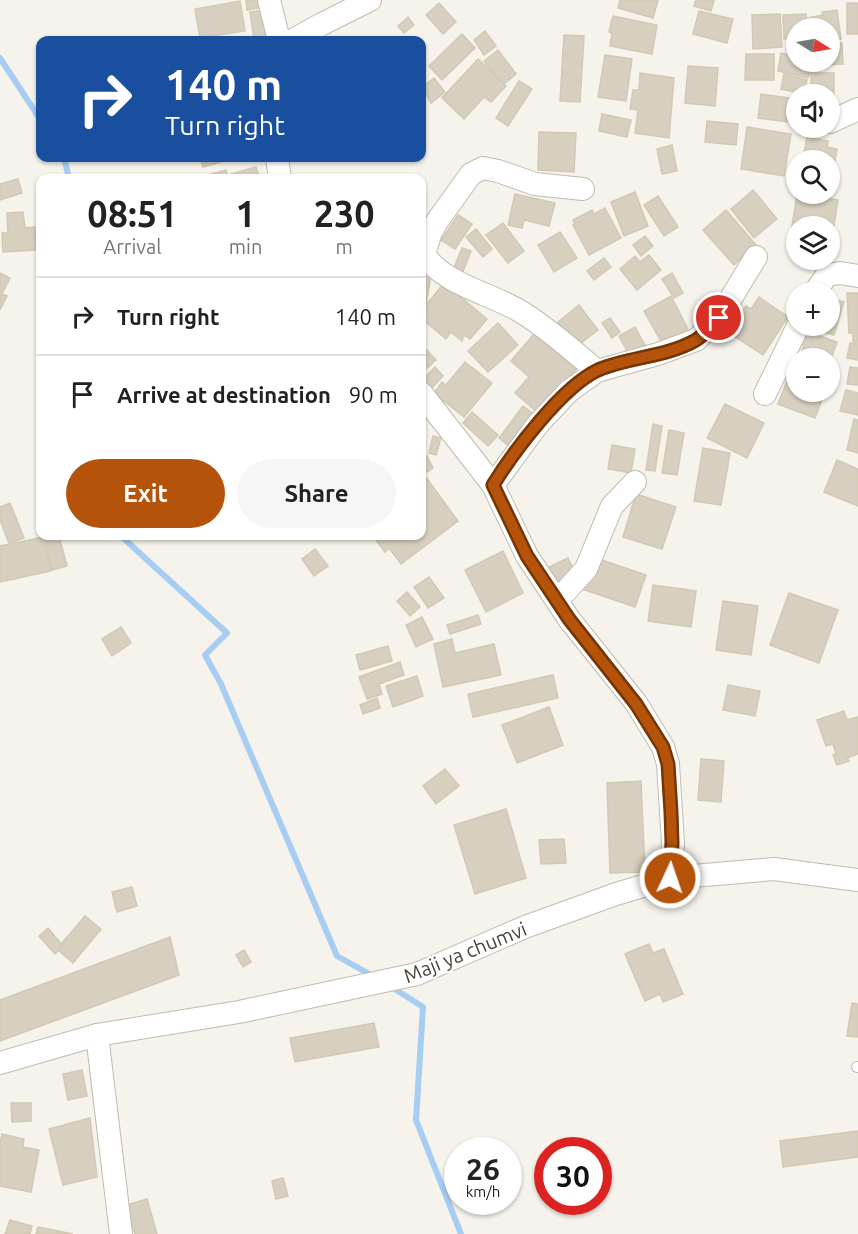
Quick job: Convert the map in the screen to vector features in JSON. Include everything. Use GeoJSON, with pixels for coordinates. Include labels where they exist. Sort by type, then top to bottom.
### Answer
{"type":"FeatureCollection","features":[{"type":"Feature","properties":{"kind":"street"},"geometry":{"type":"LineString","coordinates":[[269,0],[278,36]]}},
{"type":"Feature","properties":{"kind":"street"},"geometry":{"type":"LineString","coordinates":[[301,36],[370,0]]}},
{"type":"Feature","properties":{"kind":"street"},"geometry":{"type":"LineString","coordinates":[[840,117],[858,109]]}},
{"type":"Feature","properties":{"kind":"street"},"geometry":{"type":"LineString","coordinates":[[426,248],[438,220],[471,174],[483,168],[535,184],[583,189]]}},
{"type":"Feature","properties":{"kind":"street"},"geometry":{"type":"LineString","coordinates":[[426,257],[431,265],[462,283],[523,312],[597,371]]}},
{"type":"Feature","properties":{"kind":"street"},"geometry":{"type":"LineString","coordinates":[[493,485],[538,424],[569,391],[597,371],[658,354],[696,340],[719,318],[756,257]]}},
{"type":"Feature","properties":{"kind":"street"},"geometry":{"type":"LineString","coordinates":[[822,282],[827,275],[840,273],[858,276]]}},
{"type":"Feature","properties":{"kind":"street"},"geometry":{"type":"LineString","coordinates":[[765,394],[793,336]]}},
{"type":"Feature","properties":{"kind":"street"},"geometry":{"type":"LineString","coordinates":[[426,399],[493,485],[527,556],[555,598],[636,704],[663,747],[668,764],[671,812],[670,878]]}},
{"type":"Feature","properties":{"kind":"street"},"geometry":{"type":"LineString","coordinates":[[555,598],[566,591],[586,569],[612,506],[635,482]]}},
{"type":"Feature","properties":{"kind":"street","name":"Maji ya chumvi"},"geometry":{"type":"LineString","coordinates":[[0,1063],[97,1035],[239,1012],[417,974],[525,927],[616,894],[670,878],[774,869],[858,880]]}},
{"type":"Feature","properties":{"kind":"street"},"geometry":{"type":"LineString","coordinates":[[97,1035],[121,1234]]}},
{"type":"Feature","properties":{"kind":"building"},"geometry":{"type":"Polygon","coordinates":[[[246,0],[262,0],[263,7],[247,10],[246,0]]]}},
{"type":"Feature","properties":{"kind":"building"},"geometry":{"type":"Polygon","coordinates":[[[620,0],[658,0],[653,18],[618,8],[620,0]]]}},
{"type":"Feature","properties":{"kind":"building"},"geometry":{"type":"Polygon","coordinates":[[[696,0],[714,0],[711,11],[694,6],[696,0]]]}},
{"type":"Feature","properties":{"kind":"building"},"geometry":{"type":"Polygon","coordinates":[[[240,1],[245,31],[200,36],[195,9],[240,1]]]}},
{"type":"Feature","properties":{"kind":"building"},"geometry":{"type":"Polygon","coordinates":[[[439,3],[456,22],[443,34],[426,15],[439,3]]]}},
{"type":"Feature","properties":{"kind":"building"},"geometry":{"type":"Polygon","coordinates":[[[847,3],[858,3],[858,34],[847,34],[847,3]]]}},
{"type":"Feature","properties":{"kind":"building"},"geometry":{"type":"Polygon","coordinates":[[[264,10],[267,36],[253,36],[250,12],[264,10]]]}},
{"type":"Feature","properties":{"kind":"building"},"geometry":{"type":"Polygon","coordinates":[[[837,10],[838,18],[807,18],[823,15],[822,12],[837,10]]]}},
{"type":"Feature","properties":{"kind":"building"},"geometry":{"type":"Polygon","coordinates":[[[699,11],[733,19],[727,43],[693,34],[699,11]]]}},
{"type":"Feature","properties":{"kind":"building"},"geometry":{"type":"Polygon","coordinates":[[[780,14],[782,47],[753,49],[752,15],[780,14]]]}},
{"type":"Feature","properties":{"kind":"building"},"geometry":{"type":"Polygon","coordinates":[[[806,14],[806,18],[786,18],[786,39],[784,39],[783,15],[806,14]]]}},
{"type":"Feature","properties":{"kind":"building"},"geometry":{"type":"Polygon","coordinates":[[[613,16],[657,25],[652,54],[610,46],[612,33],[609,32],[613,16]]]}},
{"type":"Feature","properties":{"kind":"building"},"geometry":{"type":"Polygon","coordinates":[[[408,17],[414,25],[404,33],[398,26],[408,17]]]}},
{"type":"Feature","properties":{"kind":"building"},"geometry":{"type":"Polygon","coordinates":[[[485,31],[496,46],[484,55],[474,40],[485,31]]]}},
{"type":"Feature","properties":{"kind":"building"},"geometry":{"type":"Polygon","coordinates":[[[462,34],[475,48],[442,80],[429,66],[462,34]]]}},
{"type":"Feature","properties":{"kind":"building"},"geometry":{"type":"Polygon","coordinates":[[[564,35],[584,36],[580,102],[560,101],[564,35]]]}},
{"type":"Feature","properties":{"kind":"building"},"geometry":{"type":"Polygon","coordinates":[[[840,43],[842,43],[843,64],[840,64],[840,43]]]}},
{"type":"Feature","properties":{"kind":"building"},"geometry":{"type":"Polygon","coordinates":[[[498,50],[516,74],[503,85],[484,61],[498,50]]]}},
{"type":"Feature","properties":{"kind":"building"},"geometry":{"type":"Polygon","coordinates":[[[781,53],[786,54],[786,72],[810,72],[808,78],[778,71],[781,53]]]}},
{"type":"Feature","properties":{"kind":"building"},"geometry":{"type":"Polygon","coordinates":[[[746,54],[774,54],[774,80],[745,80],[746,54]]]}},
{"type":"Feature","properties":{"kind":"building"},"geometry":{"type":"Polygon","coordinates":[[[605,55],[632,59],[626,101],[598,97],[605,55]]]}},
{"type":"Feature","properties":{"kind":"building"},"geometry":{"type":"Polygon","coordinates":[[[478,59],[506,86],[491,102],[484,97],[464,119],[442,98],[478,59]]]}},
{"type":"Feature","properties":{"kind":"building"},"geometry":{"type":"Polygon","coordinates":[[[688,66],[718,68],[715,106],[685,103],[688,66]]]}},
{"type":"Feature","properties":{"kind":"building"},"geometry":{"type":"Polygon","coordinates":[[[640,73],[674,78],[669,138],[635,133],[638,110],[630,109],[633,90],[639,90],[640,73]]]}},
{"type":"Feature","properties":{"kind":"building"},"geometry":{"type":"Polygon","coordinates":[[[811,73],[834,73],[834,84],[811,84],[811,73]]]}},
{"type":"Feature","properties":{"kind":"building"},"geometry":{"type":"Polygon","coordinates":[[[784,74],[807,80],[806,84],[786,84],[786,90],[781,89],[784,74]]]}},
{"type":"Feature","properties":{"kind":"building"},"geometry":{"type":"Polygon","coordinates":[[[434,78],[445,92],[431,103],[426,94],[426,84],[434,78]]]}},
{"type":"Feature","properties":{"kind":"building"},"geometry":{"type":"Polygon","coordinates":[[[519,81],[532,89],[508,126],[496,118],[519,81]]]}},
{"type":"Feature","properties":{"kind":"building"},"geometry":{"type":"Polygon","coordinates":[[[761,94],[786,98],[786,122],[758,118],[761,94]]]}},
{"type":"Feature","properties":{"kind":"building"},"geometry":{"type":"Polygon","coordinates":[[[602,114],[631,120],[627,137],[599,131],[602,114]]]}},
{"type":"Feature","properties":{"kind":"building"},"geometry":{"type":"Polygon","coordinates":[[[707,121],[738,124],[736,145],[705,142],[707,121]]]}},
{"type":"Feature","properties":{"kind":"building"},"geometry":{"type":"Polygon","coordinates":[[[747,127],[786,133],[786,138],[790,138],[788,150],[786,150],[784,176],[741,169],[747,127]]]}},
{"type":"Feature","properties":{"kind":"building"},"geometry":{"type":"Polygon","coordinates":[[[539,132],[576,133],[574,172],[538,170],[539,132]]]}},
{"type":"Feature","properties":{"kind":"building"},"geometry":{"type":"Polygon","coordinates":[[[807,138],[828,141],[827,147],[837,149],[837,150],[805,150],[807,138]]]}},
{"type":"Feature","properties":{"kind":"building"},"geometry":{"type":"Polygon","coordinates":[[[672,145],[677,171],[662,174],[657,149],[672,145]]]}},
{"type":"Feature","properties":{"kind":"building"},"geometry":{"type":"Polygon","coordinates":[[[201,162],[221,162],[203,167],[201,162]]]}},
{"type":"Feature","properties":{"kind":"building"},"geometry":{"type":"Polygon","coordinates":[[[256,167],[259,174],[231,174],[256,167]]]}},
{"type":"Feature","properties":{"kind":"building"},"geometry":{"type":"Polygon","coordinates":[[[226,170],[227,174],[212,174],[226,170]]]}},
{"type":"Feature","properties":{"kind":"building"},"geometry":{"type":"Polygon","coordinates":[[[18,179],[22,193],[0,200],[0,184],[18,179]]]}},
{"type":"Feature","properties":{"kind":"building"},"geometry":{"type":"Polygon","coordinates":[[[753,190],[777,219],[754,238],[731,209],[753,190]]]}},
{"type":"Feature","properties":{"kind":"building"},"geometry":{"type":"Polygon","coordinates":[[[635,192],[648,226],[624,236],[611,202],[635,192]]]}},
{"type":"Feature","properties":{"kind":"building"},"geometry":{"type":"Polygon","coordinates":[[[515,194],[555,203],[549,226],[524,220],[522,228],[508,225],[515,194]]]}},
{"type":"Feature","properties":{"kind":"building"},"geometry":{"type":"Polygon","coordinates":[[[658,196],[678,227],[664,236],[644,205],[658,196]]]}},
{"type":"Feature","properties":{"kind":"building"},"geometry":{"type":"Polygon","coordinates":[[[795,204],[837,204],[836,216],[794,216],[795,204]]]}},
{"type":"Feature","properties":{"kind":"building"},"geometry":{"type":"Polygon","coordinates":[[[605,208],[621,238],[589,255],[573,225],[575,223],[573,220],[592,210],[594,214],[605,208]]]}},
{"type":"Feature","properties":{"kind":"building"},"geometry":{"type":"Polygon","coordinates":[[[726,210],[756,245],[734,265],[703,230],[726,210]]]}},
{"type":"Feature","properties":{"kind":"building"},"geometry":{"type":"Polygon","coordinates":[[[23,212],[25,228],[35,227],[36,250],[3,252],[2,233],[8,233],[7,213],[23,212]]]}},
{"type":"Feature","properties":{"kind":"building"},"geometry":{"type":"Polygon","coordinates":[[[458,215],[472,224],[455,249],[441,240],[458,215]]]}},
{"type":"Feature","properties":{"kind":"building"},"geometry":{"type":"Polygon","coordinates":[[[503,223],[524,251],[508,263],[486,235],[503,223]]]}},
{"type":"Feature","properties":{"kind":"building"},"geometry":{"type":"Polygon","coordinates":[[[476,229],[492,249],[483,257],[466,237],[476,229]]]}},
{"type":"Feature","properties":{"kind":"building"},"geometry":{"type":"Polygon","coordinates":[[[560,232],[577,258],[554,272],[538,245],[560,232]]]}},
{"type":"Feature","properties":{"kind":"building"},"geometry":{"type":"Polygon","coordinates":[[[645,236],[653,246],[641,256],[633,245],[645,236]]]}},
{"type":"Feature","properties":{"kind":"building"},"geometry":{"type":"Polygon","coordinates":[[[462,248],[471,251],[462,274],[453,270],[462,248]]]}},
{"type":"Feature","properties":{"kind":"building"},"geometry":{"type":"Polygon","coordinates":[[[649,255],[661,270],[637,290],[620,269],[635,256],[640,262],[649,255]]]}},
{"type":"Feature","properties":{"kind":"building"},"geometry":{"type":"Polygon","coordinates":[[[604,258],[611,267],[594,280],[587,271],[604,258]]]}},
{"type":"Feature","properties":{"kind":"building"},"geometry":{"type":"Polygon","coordinates":[[[426,270],[432,271],[426,303],[426,270]]]}},
{"type":"Feature","properties":{"kind":"building"},"geometry":{"type":"Polygon","coordinates":[[[0,273],[10,278],[2,294],[7,296],[0,310],[0,273]]]}},
{"type":"Feature","properties":{"kind":"building"},"geometry":{"type":"Polygon","coordinates":[[[672,273],[683,293],[674,298],[662,279],[672,273]]]}},
{"type":"Feature","properties":{"kind":"building"},"geometry":{"type":"Polygon","coordinates":[[[444,283],[487,319],[470,339],[464,335],[462,341],[451,332],[446,339],[426,322],[426,305],[444,283]]]}},
{"type":"Feature","properties":{"kind":"building"},"geometry":{"type":"Polygon","coordinates":[[[847,293],[858,293],[858,342],[853,342],[853,333],[849,333],[847,293]]]}},
{"type":"Feature","properties":{"kind":"building"},"geometry":{"type":"Polygon","coordinates":[[[671,296],[688,329],[662,343],[644,311],[671,296]]]}},
{"type":"Feature","properties":{"kind":"building"},"geometry":{"type":"Polygon","coordinates":[[[759,297],[786,316],[786,320],[763,355],[734,336],[742,324],[737,320],[746,306],[751,309],[759,297]]]}},
{"type":"Feature","properties":{"kind":"building"},"geometry":{"type":"Polygon","coordinates":[[[840,301],[844,302],[840,315],[840,301]]]}},
{"type":"Feature","properties":{"kind":"building"},"geometry":{"type":"Polygon","coordinates":[[[579,305],[598,330],[577,346],[558,322],[579,305]]]}},
{"type":"Feature","properties":{"kind":"building"},"geometry":{"type":"Polygon","coordinates":[[[610,318],[620,332],[612,338],[602,323],[610,318]]]}},
{"type":"Feature","properties":{"kind":"building"},"geometry":{"type":"Polygon","coordinates":[[[498,323],[518,345],[488,372],[468,351],[498,323]]]}},
{"type":"Feature","properties":{"kind":"building"},"geometry":{"type":"Polygon","coordinates":[[[635,327],[645,345],[629,355],[619,336],[635,327]]]}},
{"type":"Feature","properties":{"kind":"building"},"geometry":{"type":"Polygon","coordinates":[[[535,333],[576,369],[538,413],[515,393],[529,377],[511,361],[535,333]]]}},
{"type":"Feature","properties":{"kind":"building"},"geometry":{"type":"Polygon","coordinates":[[[800,336],[820,336],[837,342],[835,348],[803,348],[804,345],[797,343],[800,336]]]}},
{"type":"Feature","properties":{"kind":"building"},"geometry":{"type":"Polygon","coordinates":[[[850,343],[858,344],[858,360],[847,358],[850,343]]]}},
{"type":"Feature","properties":{"kind":"building"},"geometry":{"type":"Polygon","coordinates":[[[426,349],[436,360],[426,369],[426,349]]]}},
{"type":"Feature","properties":{"kind":"building"},"geometry":{"type":"Polygon","coordinates":[[[465,362],[492,383],[464,417],[434,393],[442,382],[446,385],[465,362]]]}},
{"type":"Feature","properties":{"kind":"building"},"geometry":{"type":"Polygon","coordinates":[[[435,367],[443,376],[430,390],[426,385],[426,376],[435,367]]]}},
{"type":"Feature","properties":{"kind":"building"},"geometry":{"type":"Polygon","coordinates":[[[850,367],[858,368],[858,385],[847,384],[850,367]]]}},
{"type":"Feature","properties":{"kind":"building"},"geometry":{"type":"Polygon","coordinates":[[[786,383],[786,402],[821,402],[815,418],[778,404],[786,383]]]}},
{"type":"Feature","properties":{"kind":"building"},"geometry":{"type":"Polygon","coordinates":[[[846,390],[858,393],[858,415],[840,411],[846,390]]]}},
{"type":"Feature","properties":{"kind":"building"},"geometry":{"type":"Polygon","coordinates":[[[725,404],[764,423],[747,458],[707,438],[725,404]]]}},
{"type":"Feature","properties":{"kind":"building"},"geometry":{"type":"Polygon","coordinates":[[[523,406],[535,415],[510,447],[499,438],[523,406]]]}},
{"type":"Feature","properties":{"kind":"building"},"geometry":{"type":"Polygon","coordinates":[[[472,412],[498,435],[488,446],[463,423],[472,412]]]}},
{"type":"Feature","properties":{"kind":"building"},"geometry":{"type":"Polygon","coordinates":[[[854,419],[858,420],[858,453],[847,450],[854,419]]]}},
{"type":"Feature","properties":{"kind":"building"},"geometry":{"type":"Polygon","coordinates":[[[653,424],[662,426],[655,471],[646,470],[653,424]]]}},
{"type":"Feature","properties":{"kind":"building"},"geometry":{"type":"Polygon","coordinates":[[[669,430],[684,433],[677,475],[662,473],[669,430]]]}},
{"type":"Feature","properties":{"kind":"building"},"geometry":{"type":"Polygon","coordinates":[[[433,436],[441,438],[436,455],[429,453],[433,436]]]}},
{"type":"Feature","properties":{"kind":"building"},"geometry":{"type":"Polygon","coordinates":[[[612,445],[635,449],[631,473],[608,469],[612,445]]]}},
{"type":"Feature","properties":{"kind":"building"},"geometry":{"type":"Polygon","coordinates":[[[703,448],[730,453],[721,505],[694,501],[703,448]]]}},
{"type":"Feature","properties":{"kind":"building"},"geometry":{"type":"Polygon","coordinates":[[[426,457],[433,468],[427,472],[426,470],[426,457]]]}},
{"type":"Feature","properties":{"kind":"building"},"geometry":{"type":"Polygon","coordinates":[[[837,460],[858,469],[858,506],[824,492],[837,460]]]}},
{"type":"Feature","properties":{"kind":"building"},"geometry":{"type":"Polygon","coordinates":[[[426,477],[458,521],[401,564],[389,548],[385,552],[376,540],[426,540],[426,477]]]}},
{"type":"Feature","properties":{"kind":"building"},"geometry":{"type":"Polygon","coordinates":[[[636,494],[676,507],[662,549],[623,537],[636,494]]]}},
{"type":"Feature","properties":{"kind":"building"},"geometry":{"type":"Polygon","coordinates":[[[10,503],[24,538],[9,543],[0,520],[0,507],[10,503]]]}},
{"type":"Feature","properties":{"kind":"building"},"geometry":{"type":"Polygon","coordinates":[[[36,539],[45,540],[51,571],[0,582],[0,546],[36,539]]]}},
{"type":"Feature","properties":{"kind":"building"},"geometry":{"type":"Polygon","coordinates":[[[43,540],[60,540],[67,566],[52,570],[43,540]]]}},
{"type":"Feature","properties":{"kind":"building"},"geometry":{"type":"Polygon","coordinates":[[[315,549],[328,566],[314,576],[302,559],[315,549]]]}},
{"type":"Feature","properties":{"kind":"building"},"geometry":{"type":"Polygon","coordinates":[[[503,551],[523,593],[486,612],[465,570],[503,551]]]}},
{"type":"Feature","properties":{"kind":"building"},"geometry":{"type":"Polygon","coordinates":[[[593,557],[646,575],[635,607],[582,589],[593,557]]]}},
{"type":"Feature","properties":{"kind":"building"},"geometry":{"type":"Polygon","coordinates":[[[568,558],[577,577],[555,588],[545,569],[568,558]]]}},
{"type":"Feature","properties":{"kind":"building"},"geometry":{"type":"Polygon","coordinates":[[[429,577],[444,598],[428,608],[414,587],[429,577]]]}},
{"type":"Feature","properties":{"kind":"building"},"geometry":{"type":"Polygon","coordinates":[[[653,585],[696,591],[691,627],[648,621],[653,585]]]}},
{"type":"Feature","properties":{"kind":"building"},"geometry":{"type":"Polygon","coordinates":[[[407,592],[420,607],[410,616],[397,601],[407,592]]]}},
{"type":"Feature","properties":{"kind":"building"},"geometry":{"type":"Polygon","coordinates":[[[789,593],[838,610],[819,663],[770,645],[789,593]]]}},
{"type":"Feature","properties":{"kind":"building"},"geometry":{"type":"Polygon","coordinates":[[[723,601],[758,606],[751,655],[716,650],[723,601]]]}},
{"type":"Feature","properties":{"kind":"building"},"geometry":{"type":"Polygon","coordinates":[[[478,615],[481,624],[450,634],[447,625],[478,615]]]}},
{"type":"Feature","properties":{"kind":"building"},"geometry":{"type":"Polygon","coordinates":[[[422,617],[433,639],[416,647],[406,625],[422,617]]]}},
{"type":"Feature","properties":{"kind":"building"},"geometry":{"type":"Polygon","coordinates":[[[121,627],[131,643],[112,656],[102,639],[121,627]]]}},
{"type":"Feature","properties":{"kind":"building"},"geometry":{"type":"Polygon","coordinates":[[[452,639],[455,653],[494,644],[501,675],[443,687],[434,644],[452,639]]]}},
{"type":"Feature","properties":{"kind":"building"},"geometry":{"type":"Polygon","coordinates":[[[388,646],[392,661],[360,670],[356,655],[388,646]]]}},
{"type":"Feature","properties":{"kind":"building"},"geometry":{"type":"Polygon","coordinates":[[[400,662],[404,675],[379,684],[382,694],[367,699],[359,677],[400,662]]]}},
{"type":"Feature","properties":{"kind":"building"},"geometry":{"type":"Polygon","coordinates":[[[553,675],[558,698],[473,717],[468,694],[553,675]]]}},
{"type":"Feature","properties":{"kind":"building"},"geometry":{"type":"Polygon","coordinates":[[[417,676],[423,696],[393,707],[386,686],[417,676]]]}},
{"type":"Feature","properties":{"kind":"building"},"geometry":{"type":"Polygon","coordinates":[[[728,685],[760,691],[755,716],[723,710],[728,685]]]}},
{"type":"Feature","properties":{"kind":"building"},"geometry":{"type":"Polygon","coordinates":[[[377,698],[380,708],[363,714],[360,705],[377,698]]]}},
{"type":"Feature","properties":{"kind":"building"},"geometry":{"type":"Polygon","coordinates":[[[549,707],[563,745],[517,763],[502,725],[549,707]]]}},
{"type":"Feature","properties":{"kind":"building"},"geometry":{"type":"Polygon","coordinates":[[[844,711],[847,720],[858,717],[858,754],[847,758],[849,761],[837,765],[833,755],[836,754],[833,744],[826,746],[817,720],[844,711]]]}},
{"type":"Feature","properties":{"kind":"building"},"geometry":{"type":"Polygon","coordinates":[[[701,759],[724,761],[721,802],[698,800],[701,759]]]}},
{"type":"Feature","properties":{"kind":"building"},"geometry":{"type":"Polygon","coordinates":[[[445,769],[459,786],[436,804],[423,786],[445,769]]]}},
{"type":"Feature","properties":{"kind":"building"},"geometry":{"type":"Polygon","coordinates":[[[641,781],[645,872],[610,873],[607,783],[641,781]]]}},
{"type":"Feature","properties":{"kind":"building"},"geometry":{"type":"Polygon","coordinates":[[[506,809],[526,878],[475,894],[454,825],[506,809]]]}},
{"type":"Feature","properties":{"kind":"building"},"geometry":{"type":"Polygon","coordinates":[[[564,839],[566,863],[541,864],[539,840],[564,839]]]}},
{"type":"Feature","properties":{"kind":"building"},"geometry":{"type":"Polygon","coordinates":[[[132,887],[137,906],[117,912],[112,892],[132,887]]]}},
{"type":"Feature","properties":{"kind":"building"},"geometry":{"type":"Polygon","coordinates":[[[85,916],[101,929],[73,963],[57,949],[85,916]]]}},
{"type":"Feature","properties":{"kind":"building"},"geometry":{"type":"Polygon","coordinates":[[[48,928],[63,946],[55,954],[39,936],[48,928]]]}},
{"type":"Feature","properties":{"kind":"building"},"geometry":{"type":"Polygon","coordinates":[[[170,937],[179,975],[0,1041],[0,1000],[170,937]]]}},
{"type":"Feature","properties":{"kind":"building"},"geometry":{"type":"Polygon","coordinates":[[[649,944],[653,953],[664,949],[683,994],[663,1002],[660,994],[645,1001],[625,954],[649,944]]]}},
{"type":"Feature","properties":{"kind":"building"},"geometry":{"type":"Polygon","coordinates":[[[244,950],[251,962],[243,967],[236,955],[244,950]]]}},
{"type":"Feature","properties":{"kind":"building"},"geometry":{"type":"Polygon","coordinates":[[[852,1003],[858,1004],[858,1037],[847,1036],[852,1003]]]}},
{"type":"Feature","properties":{"kind":"building"},"geometry":{"type":"Polygon","coordinates":[[[374,1023],[379,1047],[295,1062],[290,1038],[374,1023]]]}},
{"type":"Feature","properties":{"kind":"building"},"geometry":{"type":"Polygon","coordinates":[[[82,1070],[87,1096],[68,1100],[63,1074],[82,1070]]]}},
{"type":"Feature","properties":{"kind":"building"},"geometry":{"type":"Polygon","coordinates":[[[11,1103],[31,1103],[31,1121],[12,1122],[11,1103]]]}},
{"type":"Feature","properties":{"kind":"building"},"geometry":{"type":"Polygon","coordinates":[[[90,1118],[97,1177],[63,1185],[49,1129],[90,1118]]]}},
{"type":"Feature","properties":{"kind":"building"},"geometry":{"type":"Polygon","coordinates":[[[858,1131],[858,1157],[783,1167],[780,1141],[858,1131]]]}},
{"type":"Feature","properties":{"kind":"building"},"geometry":{"type":"Polygon","coordinates":[[[2,1134],[24,1139],[23,1147],[39,1150],[31,1192],[0,1186],[2,1134]]]}},
{"type":"Feature","properties":{"kind":"building"},"geometry":{"type":"Polygon","coordinates":[[[283,1178],[288,1196],[276,1199],[272,1181],[283,1178]]]}},
{"type":"Feature","properties":{"kind":"building"},"geometry":{"type":"Polygon","coordinates":[[[147,1199],[157,1234],[135,1234],[127,1205],[147,1199]]]}},
{"type":"Feature","properties":{"kind":"building"},"geometry":{"type":"Polygon","coordinates":[[[10,1220],[32,1226],[30,1234],[5,1234],[10,1220]]]}},
{"type":"Feature","properties":{"kind":"building"},"geometry":{"type":"Polygon","coordinates":[[[38,1227],[73,1234],[36,1234],[38,1227]]]}},
{"type":"Feature","properties":{"kind":"waterway"},"geometry":{"type":"LineString","coordinates":[[0,58],[36,113]]}},
{"type":"Feature","properties":{"kind":"waterway"},"geometry":{"type":"LineString","coordinates":[[65,162],[68,174]]}},
{"type":"Feature","properties":{"kind":"waterway"},"geometry":{"type":"LineString","coordinates":[[125,540],[227,633],[205,655],[221,684],[337,956],[373,976]]}},
{"type":"Feature","properties":{"kind":"waterway"},"geometry":{"type":"LineString","coordinates":[[390,986],[423,1007],[416,1120],[461,1234]]}},
{"type":"Feature","properties":{"kind":"route"},"geometry":{"type":"LineString","coordinates":[[670,878],[671,812],[668,764],[663,747],[636,704],[569,619],[527,556],[493,485],[501,471],[538,424],[569,391],[608,366],[658,354],[696,340],[719,318]]}}]}
